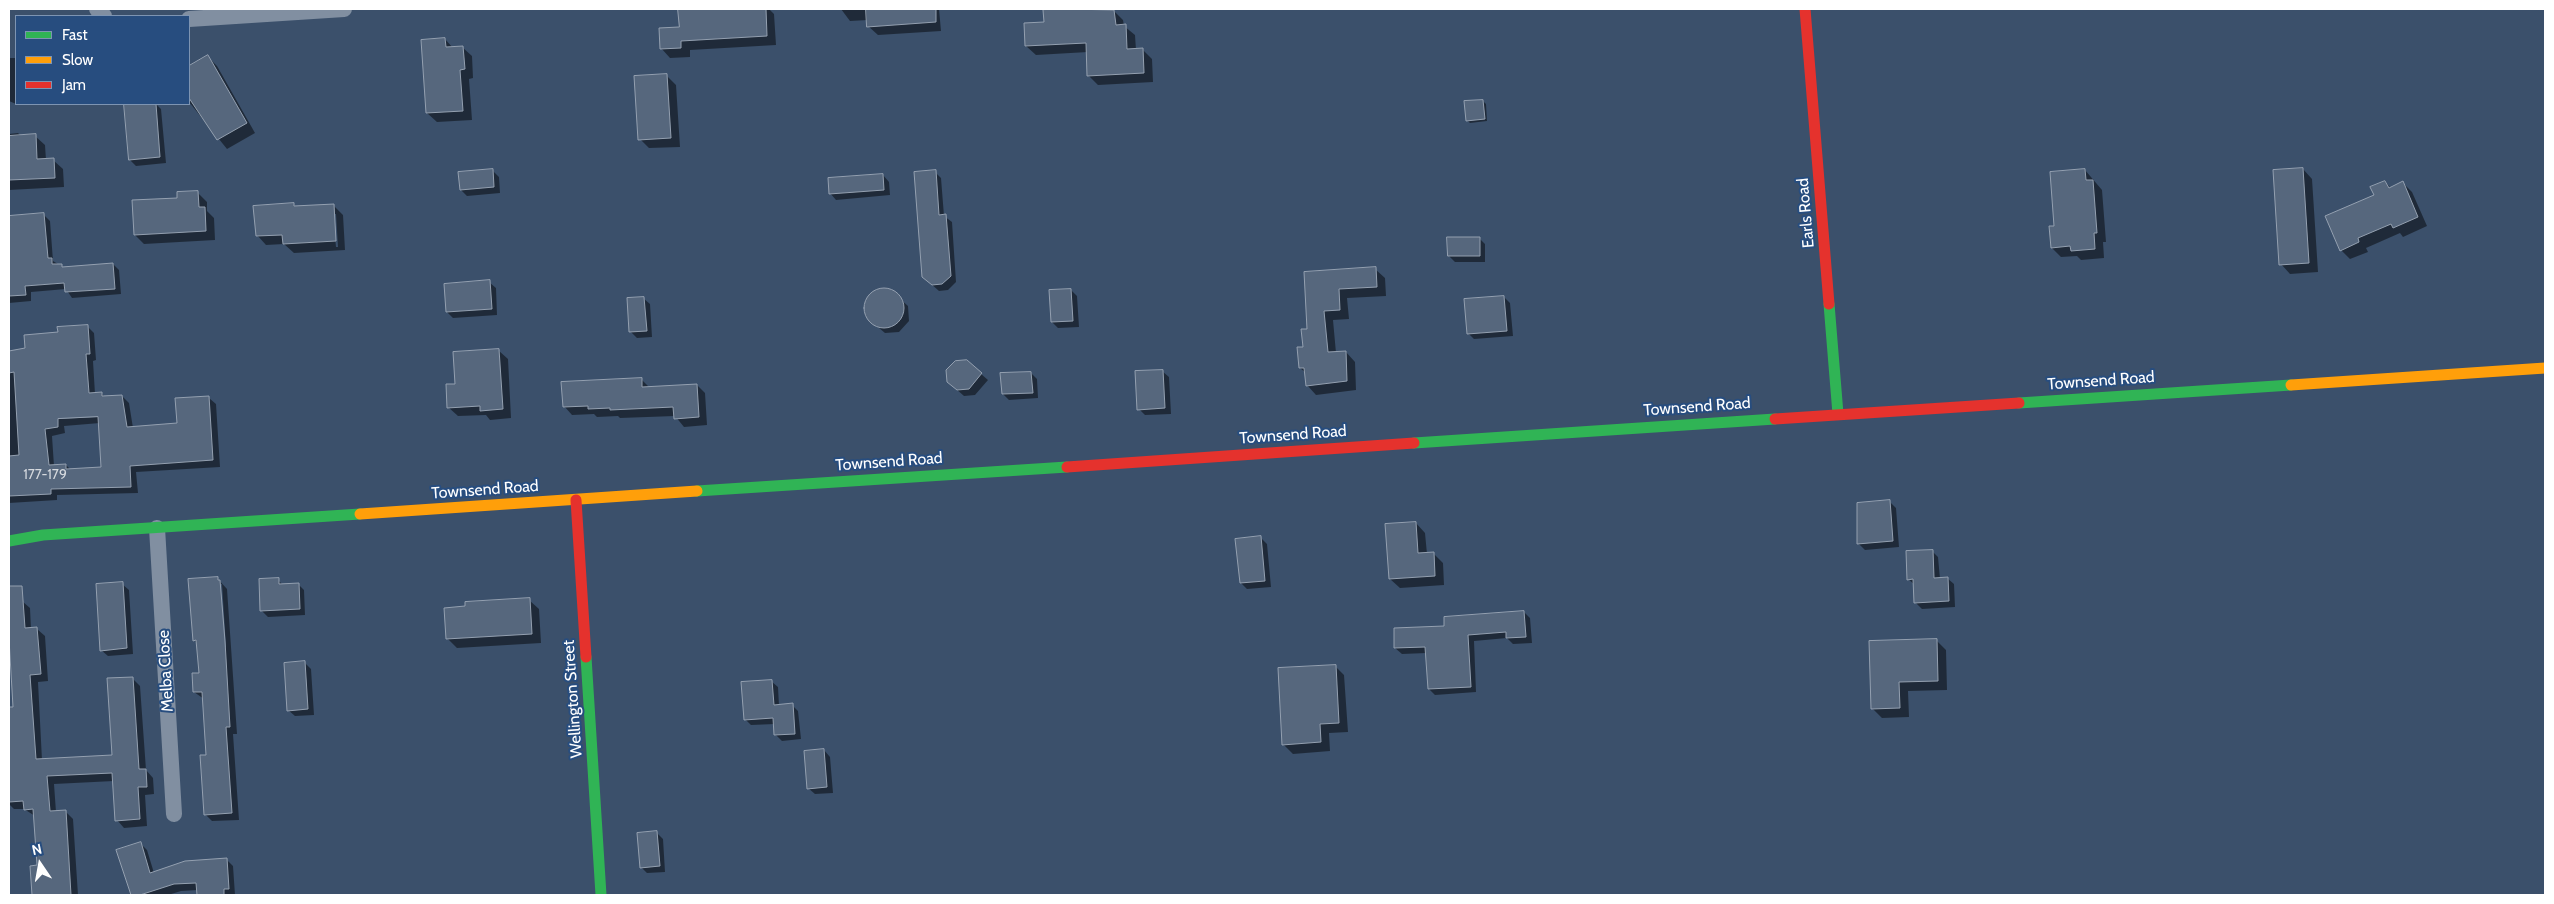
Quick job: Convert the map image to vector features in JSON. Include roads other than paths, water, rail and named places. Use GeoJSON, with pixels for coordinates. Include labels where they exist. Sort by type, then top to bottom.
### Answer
{"type":"FeatureCollection","features":[{"type":"Feature","properties":{"kind":"street"},"geometry":{"type":"LineString","coordinates":[[190,19],[344,9]]}},
{"type":"Feature","properties":{"kind":"street","name":"Earls Road"},"geometry":{"type":"LineString","coordinates":[[1805,9],[1838,414]]}},
{"type":"Feature","properties":{"kind":"street","name":"Townsend Road"},"geometry":{"type":"LineString","coordinates":[[9,541],[43,535],[2545,368]]}},
{"type":"Feature","properties":{"kind":"street","name":"Wellington Street"},"geometry":{"type":"LineString","coordinates":[[576,500],[601,895]]}},
{"type":"Feature","properties":{"kind":"street","name":"Melba Close"},"geometry":{"type":"LineString","coordinates":[[157,528],[174,814]]}},
{"type":"Feature","properties":{"kind":"street","name":"Townsend Road"},"geometry":{"type":"LineString","coordinates":[[9,532],[43,535]]}}]}
